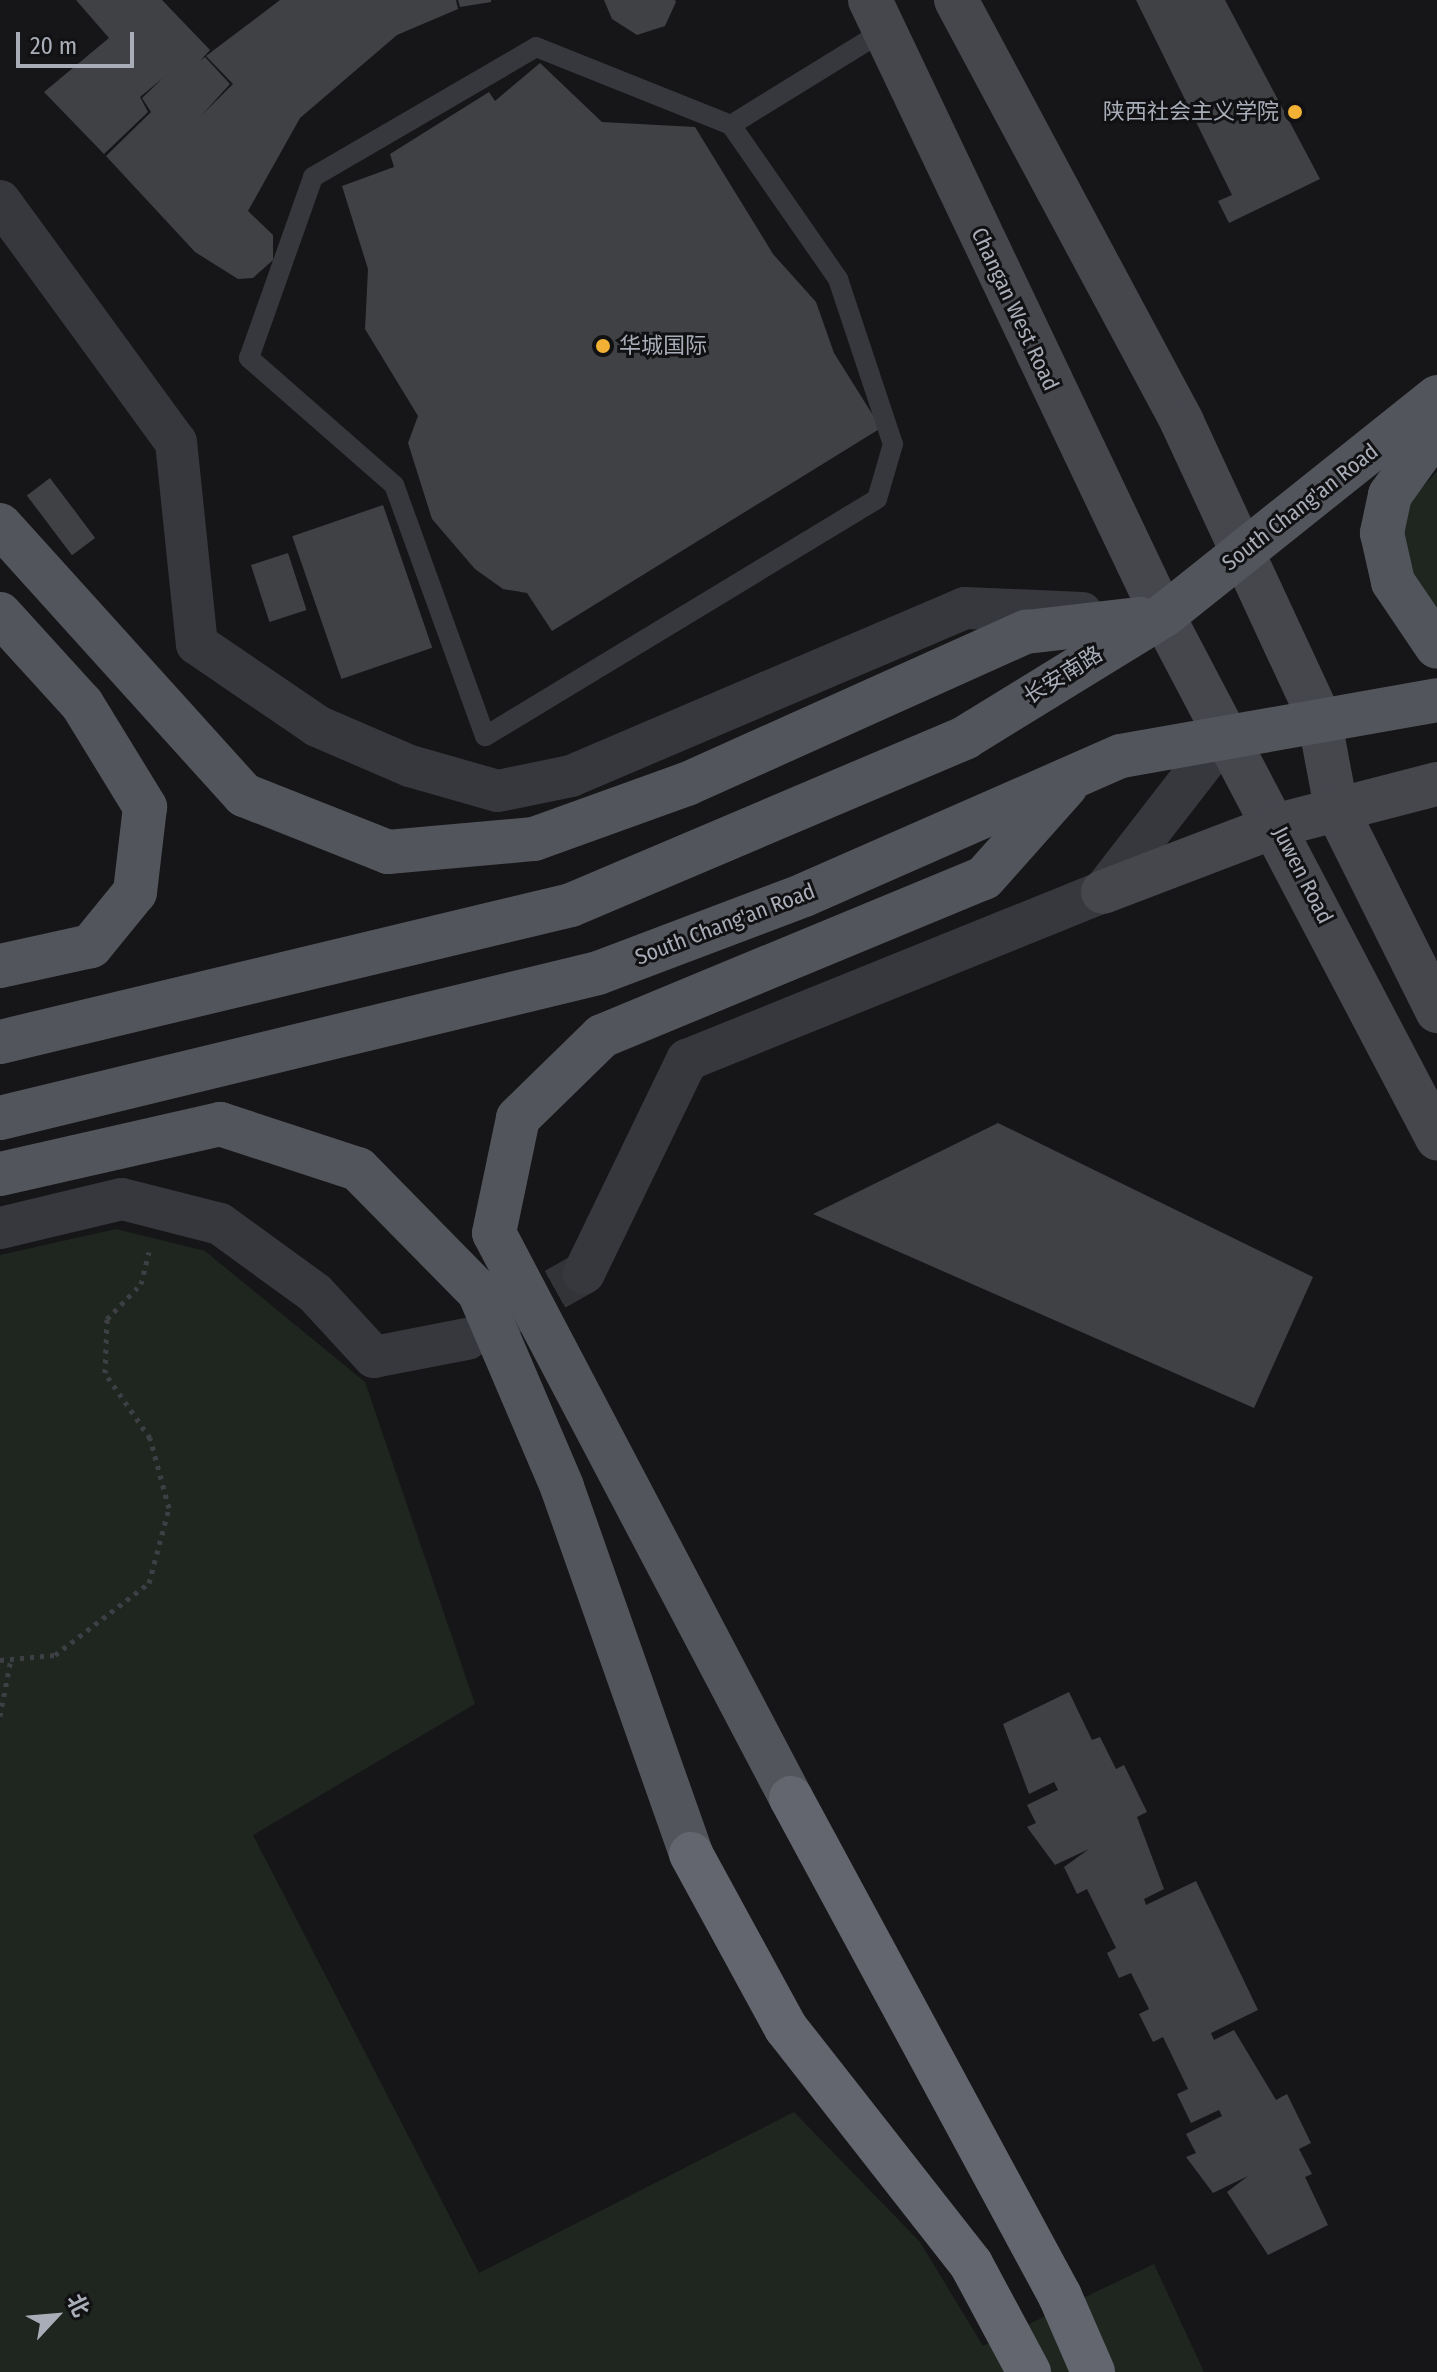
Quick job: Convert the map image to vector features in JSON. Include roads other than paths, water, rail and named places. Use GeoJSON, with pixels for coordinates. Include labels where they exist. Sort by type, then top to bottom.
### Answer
{"type":"FeatureCollection","features":[{"type":"Feature","properties":{"kind":"highway"},"geometry":{"type":"LineString","coordinates":[[791,1798],[1060,2296],[1093,2372]]}},
{"type":"Feature","properties":{"kind":"highway"},"geometry":{"type":"LineString","coordinates":[[691,1854],[786,2028],[971,2264],[1029,2372]]}},
{"type":"Feature","properties":{"kind":"main road"},"geometry":{"type":"LineString","coordinates":[[956,0],[1182,422],[1319,717],[1336,808],[1437,1011]]}},
{"type":"Feature","properties":{"kind":"main road","name":"Changan West Road"},"geometry":{"type":"LineString","coordinates":[[878,15],[1163,616]]}},
{"type":"Feature","properties":{"kind":"main road","name":"South Chang'an Road"},"geometry":{"type":"LineString","coordinates":[[1163,616],[1437,397]]}},
{"type":"Feature","properties":{"kind":"main road"},"geometry":{"type":"LineString","coordinates":[[1437,429],[1390,495],[1382,533],[1393,582],[1437,647]]}},
{"type":"Feature","properties":{"kind":"main road"},"geometry":{"type":"LineString","coordinates":[[0,525],[244,795],[388,852],[534,839],[687,784],[1026,632],[1163,616]]}},
{"type":"Feature","properties":{"kind":"main road"},"geometry":{"type":"LineString","coordinates":[[0,614],[82,704],[145,807],[135,892],[91,946],[0,966]]}},
{"type":"Feature","properties":{"kind":"main road","name":"Juwen Road"},"geometry":{"type":"LineString","coordinates":[[1163,616],[1224,736],[1278,825],[1437,1138]]}},
{"type":"Feature","properties":{"kind":"main road","name":"长安南路"},"geometry":{"type":"LineString","coordinates":[[0,1042],[571,905],[966,737],[1163,616]]}},
{"type":"Feature","properties":{"kind":"main road","name":"South Chang'an Road"},"geometry":{"type":"LineString","coordinates":[[0,1118],[598,973],[804,895],[1121,756],[1319,717],[1437,700]]}},
{"type":"Feature","properties":{"kind":"main road"},"geometry":{"type":"LineString","coordinates":[[791,1798],[494,1233],[518,1118],[602,1036],[984,878],[1077,775]]}},
{"type":"Feature","properties":{"kind":"main road"},"geometry":{"type":"LineString","coordinates":[[1103,892],[1278,825],[1437,784]]}},
{"type":"Feature","properties":{"kind":"main road"},"geometry":{"type":"LineString","coordinates":[[0,1174],[220,1124],[358,1169],[479,1292],[562,1487],[691,1854]]}},
{"type":"Feature","properties":{"kind":"street"},"geometry":{"type":"LineString","coordinates":[[0,201],[176,442],[181,652],[317,726],[410,766],[498,791],[571,776],[965,608],[1163,616]]}},
{"type":"Feature","properties":{"kind":"street"},"geometry":{"type":"LineString","coordinates":[[584,1273],[687,1060],[1103,892],[1224,736]]}},
{"type":"Feature","properties":{"kind":"street"},"geometry":{"type":"LineString","coordinates":[[0,1228],[122,1199],[220,1224],[315,1293],[374,1357],[467,1339]]}},
{"type":"Feature","properties":{"kind":"lane"},"geometry":{"type":"LineString","coordinates":[[731,125],[878,15]]}},
{"type":"Feature","properties":{"kind":"lane"},"geometry":{"type":"LineString","coordinates":[[536,47],[731,125],[838,279],[893,444],[877,499],[485,736],[394,485],[249,358],[313,177],[536,47]]}},
{"type":"Feature","properties":{"kind":"tunnel"},"geometry":{"type":"LineString","coordinates":[[500,1320],[584,1273]]}},
{"type":"Feature","properties":{"kind":"place","name":"陕西社会主义学院"},"geometry":{"type":"Point","coordinates":[1295,112]}},
{"type":"Feature","properties":{"kind":"place","name":"华城国际"},"geometry":{"type":"Point","coordinates":[603,346]}}]}
